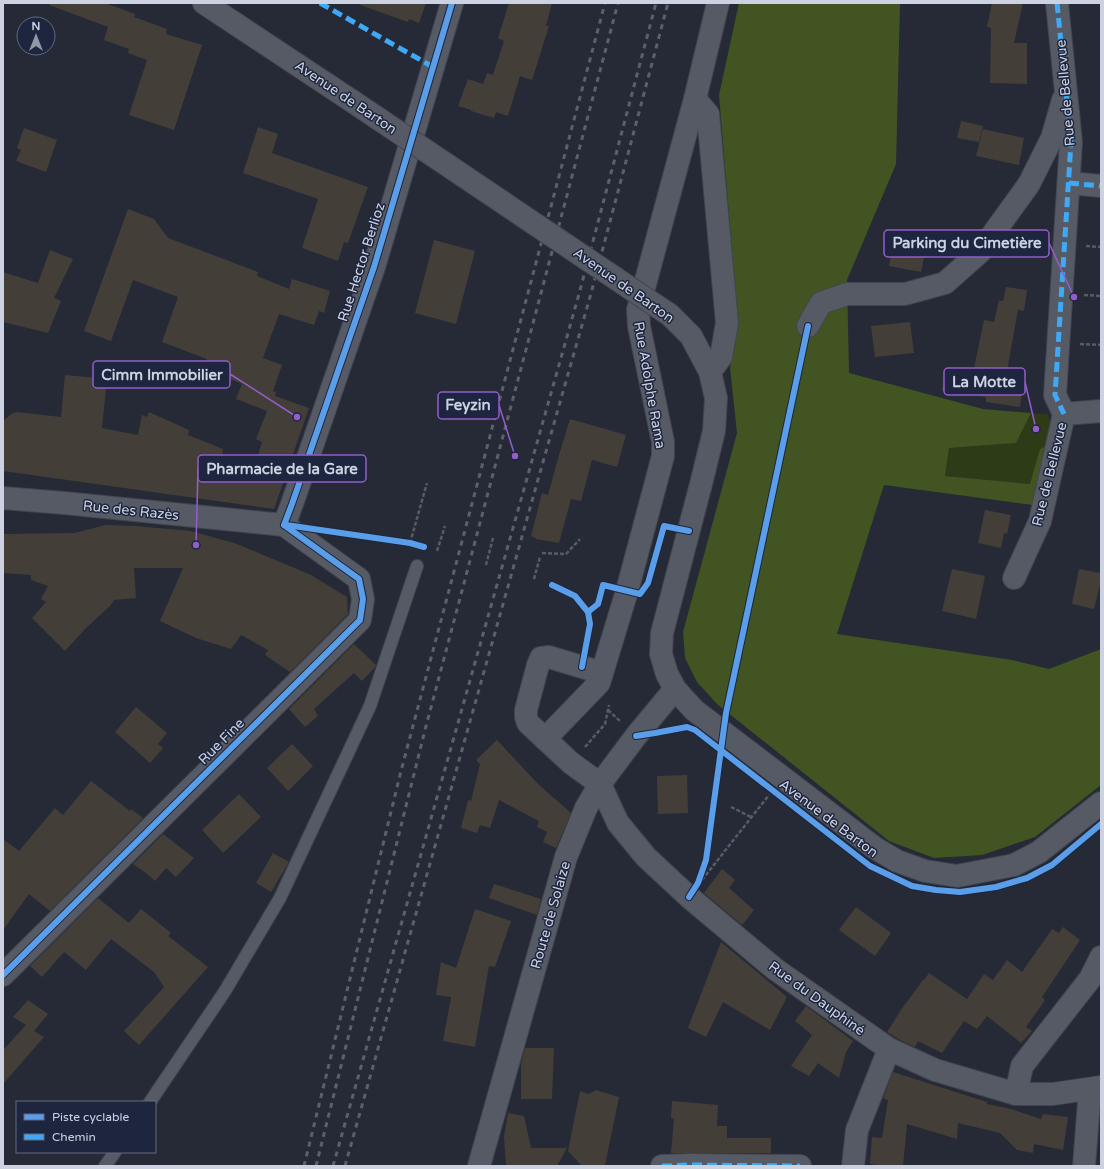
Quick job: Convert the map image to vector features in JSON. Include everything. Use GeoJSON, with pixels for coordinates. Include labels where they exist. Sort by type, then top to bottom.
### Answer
{"type":"FeatureCollection","features":[{"type":"Feature","properties":{"kind":"street","name":"Avenue de Barton"},"geometry":{"type":"LineString","coordinates":[[204,3],[670,315],[691,336],[710,372],[716,398],[714,431],[662,633],[661,654],[667,674],[674,689],[694,710],[875,848],[897,861],[925,871],[957,876],[1014,865],[1039,852],[1101,803]]}},
{"type":"Feature","properties":{"kind":"street","name":"Rue Hector Berlioz"},"geometry":{"type":"LineString","coordinates":[[284,525],[374,267],[452,3]]}},
{"type":"Feature","properties":{"kind":"street","name":"Rue Adolphe Rama"},"geometry":{"type":"LineString","coordinates":[[545,739],[599,683],[627,591],[663,456],[663,442],[639,326],[638,310],[695,99],[718,3]]}},
{"type":"Feature","properties":{"kind":"street","name":"Rue de Bellevue"},"geometry":{"type":"LineString","coordinates":[[1014,578],[1040,521],[1064,414],[1055,395],[1071,142],[1057,3]]}},
{"type":"Feature","properties":{"kind":"street"},"geometry":{"type":"LineString","coordinates":[[808,326],[821,303],[847,294],[905,294],[945,283],[980,252],[1029,184],[1052,138],[1066,90]]}},
{"type":"Feature","properties":{"kind":"street"},"geometry":{"type":"LineString","coordinates":[[695,99],[708,114],[727,323],[721,357],[710,372]]}},
{"type":"Feature","properties":{"kind":"street"},"geometry":{"type":"LineString","coordinates":[[1069,183],[1101,186]]}},
{"type":"Feature","properties":{"kind":"street","name":"Rue de Bellevue"},"geometry":{"type":"LineString","coordinates":[[1064,414],[1101,411]]}},
{"type":"Feature","properties":{"kind":"street","name":"Rue des Razès"},"geometry":{"type":"LineString","coordinates":[[3,498],[284,525]]}},
{"type":"Feature","properties":{"kind":"street","name":"Rue Fine"},"geometry":{"type":"LineString","coordinates":[[3,975],[360,620],[363,599],[360,579],[284,525]]}},
{"type":"Feature","properties":{"kind":"street"},"geometry":{"type":"LineString","coordinates":[[600,784],[571,763],[528,723],[526,710],[541,658],[549,657],[602,673]]}},
{"type":"Feature","properties":{"kind":"street","name":"Route de Solaize"},"geometry":{"type":"LineString","coordinates":[[479,1166],[566,857],[586,808],[600,784],[674,689]]}},
{"type":"Feature","properties":{"kind":"street","name":"Rue du Dauphiné"},"geometry":{"type":"LineString","coordinates":[[600,784],[618,823],[646,857],[689,897],[775,969],[889,1049],[935,1070],[1016,1094],[1053,1094],[1095,1088]]}},
{"type":"Feature","properties":{"kind":"street"},"geometry":{"type":"LineString","coordinates":[[1016,1094],[1022,1066],[1090,979],[1101,957]]}},
{"type":"Feature","properties":{"kind":"street"},"geometry":{"type":"LineString","coordinates":[[853,1166],[857,1130],[889,1049]]}},
{"type":"Feature","properties":{"kind":"street"},"geometry":{"type":"LineString","coordinates":[[1084,1166],[1095,1088]]}},
{"type":"Feature","properties":{"kind":"street"},"geometry":{"type":"LineString","coordinates":[[662,1166],[800,1166]]}},
{"type":"Feature","properties":{"kind":"lane"},"geometry":{"type":"LineString","coordinates":[[151,1101],[225,991],[280,898],[370,706],[417,566]]}},
{"type":"Feature","properties":{"kind":"lane"},"geometry":{"type":"LineString","coordinates":[[105,1166],[114,1153]]}},
{"type":"Feature","properties":{"kind":"path"},"geometry":{"type":"LineString","coordinates":[[410,543],[427,483]]}},
{"type":"Feature","properties":{"kind":"path"},"geometry":{"type":"LineString","coordinates":[[437,551],[445,526]]}},
{"type":"Feature","properties":{"kind":"path"},"geometry":{"type":"LineString","coordinates":[[486,565],[493,538]]}},
{"type":"Feature","properties":{"kind":"path"},"geometry":{"type":"LineString","coordinates":[[542,553],[566,554],[580,539]]}},
{"type":"Feature","properties":{"kind":"path"},"geometry":{"type":"LineString","coordinates":[[534,580],[540,558]]}},
{"type":"Feature","properties":{"kind":"path"},"geometry":{"type":"LineString","coordinates":[[588,612],[598,604],[603,584]]}},
{"type":"Feature","properties":{"kind":"path"},"geometry":{"type":"LineString","coordinates":[[689,897],[772,790]]}},
{"type":"Feature","properties":{"kind":"path"},"geometry":{"type":"LineString","coordinates":[[731,807],[751,817]]}},
{"type":"Feature","properties":{"kind":"green space"},"geometry":{"type":"Polygon","coordinates":[[[739,3],[900,3],[896,164],[847,280],[849,373],[983,409],[1031,413],[1016,443],[949,448],[945,476],[1030,484],[1040,449],[1055,441],[1040,506],[884,485],[837,634],[1012,660],[1049,669],[1101,649],[1101,785],[1035,837],[982,855],[934,858],[889,841],[717,704],[697,682],[685,658],[683,632],[737,433],[730,368],[738,324],[719,95],[739,3]]]}},
{"type":"Feature","properties":{"kind":"green space"},"geometry":{"type":"Polygon","coordinates":[[[1031,413],[1048,414],[1055,441],[1040,449],[1031,484],[945,476],[949,448],[1016,443],[1031,413]]]}},
{"type":"Feature","properties":{"kind":"building"},"geometry":{"type":"Polygon","coordinates":[[[50,3],[105,3],[135,14],[134,17],[167,29],[166,34],[202,45],[174,130],[129,115],[147,60],[128,53],[129,49],[104,40],[108,27],[49,5],[50,3]]]}},
{"type":"Feature","properties":{"kind":"building"},"geometry":{"type":"Polygon","coordinates":[[[361,3],[426,3],[419,23],[409,19],[408,22],[360,5],[361,3]]]}},
{"type":"Feature","properties":{"kind":"building"},"geometry":{"type":"Polygon","coordinates":[[[509,3],[552,3],[546,26],[549,26],[532,80],[520,76],[508,116],[496,112],[494,118],[458,106],[468,79],[483,84],[487,73],[493,75],[504,41],[498,38],[509,3]]]}},
{"type":"Feature","properties":{"kind":"building"},"geometry":{"type":"Polygon","coordinates":[[[992,3],[1023,3],[1014,43],[1027,43],[1027,84],[990,83],[991,28],[987,27],[992,3]]]}},
{"type":"Feature","properties":{"kind":"building"},"geometry":{"type":"Polygon","coordinates":[[[961,121],[983,126],[979,142],[957,138],[961,121]]]}},
{"type":"Feature","properties":{"kind":"building"},"geometry":{"type":"Polygon","coordinates":[[[258,127],[278,134],[272,153],[368,187],[348,243],[344,242],[338,261],[302,248],[318,199],[243,173],[258,127]]]}},
{"type":"Feature","properties":{"kind":"building"},"geometry":{"type":"Polygon","coordinates":[[[24,128],[57,140],[46,172],[16,161],[21,150],[17,148],[24,128]]]}},
{"type":"Feature","properties":{"kind":"building"},"geometry":{"type":"Polygon","coordinates":[[[983,129],[1024,138],[1019,165],[976,156],[983,129]]]}},
{"type":"Feature","properties":{"kind":"building"},"geometry":{"type":"Polygon","coordinates":[[[128,209],[154,219],[168,238],[258,272],[257,276],[289,289],[292,279],[330,291],[324,313],[319,311],[314,325],[279,314],[263,358],[282,365],[273,391],[276,392],[275,396],[309,408],[274,509],[3,471],[3,421],[11,414],[17,412],[61,417],[65,375],[107,379],[102,428],[138,435],[142,415],[147,417],[149,412],[189,430],[188,435],[223,449],[220,477],[250,481],[262,442],[256,439],[267,411],[236,399],[242,384],[248,386],[203,369],[207,359],[162,342],[178,297],[133,280],[111,341],[84,331],[128,209]]]}},
{"type":"Feature","properties":{"kind":"building"},"geometry":{"type":"Polygon","coordinates":[[[895,236],[927,243],[921,272],[889,266],[895,236]]]}},
{"type":"Feature","properties":{"kind":"building"},"geometry":{"type":"Polygon","coordinates":[[[434,240],[475,251],[456,324],[415,313],[434,240]]]}},
{"type":"Feature","properties":{"kind":"building"},"geometry":{"type":"Polygon","coordinates":[[[50,250],[73,259],[54,298],[61,301],[48,333],[3,322],[3,272],[38,283],[50,250]]]}},
{"type":"Feature","properties":{"kind":"building"},"geometry":{"type":"Polygon","coordinates":[[[1006,287],[1027,290],[1024,311],[1018,310],[1005,382],[1023,385],[1020,407],[986,402],[986,397],[942,390],[945,375],[972,378],[984,320],[994,322],[999,300],[1003,301],[1006,287]]]}},
{"type":"Feature","properties":{"kind":"building"},"geometry":{"type":"Polygon","coordinates":[[[910,322],[914,353],[875,357],[871,326],[910,322]]]}},
{"type":"Feature","properties":{"kind":"building"},"geometry":{"type":"Polygon","coordinates":[[[570,419],[626,435],[617,467],[592,460],[581,501],[571,499],[559,543],[536,539],[531,536],[542,493],[548,495],[570,419]]]}},
{"type":"Feature","properties":{"kind":"building"},"geometry":{"type":"Polygon","coordinates":[[[985,510],[1011,515],[1007,534],[1004,533],[1001,548],[978,543],[985,510]]]}},
{"type":"Feature","properties":{"kind":"building"},"geometry":{"type":"Polygon","coordinates":[[[105,525],[191,531],[237,544],[311,575],[347,597],[348,614],[290,672],[265,655],[268,650],[241,635],[231,649],[196,638],[160,621],[183,568],[134,568],[136,598],[114,600],[110,606],[86,628],[65,651],[32,618],[46,602],[41,599],[48,586],[31,580],[31,575],[3,573],[3,534],[75,533],[105,525]]]}},
{"type":"Feature","properties":{"kind":"building"},"geometry":{"type":"Polygon","coordinates":[[[952,569],[985,576],[976,619],[942,611],[952,569]]]}},
{"type":"Feature","properties":{"kind":"building"},"geometry":{"type":"Polygon","coordinates":[[[1079,569],[1101,573],[1101,581],[1094,609],[1072,604],[1079,569]]]}},
{"type":"Feature","properties":{"kind":"building"},"geometry":{"type":"Polygon","coordinates":[[[354,644],[376,666],[362,681],[354,673],[314,709],[318,716],[305,727],[289,709],[354,644]]]}},
{"type":"Feature","properties":{"kind":"building"},"geometry":{"type":"Polygon","coordinates":[[[136,707],[167,733],[158,744],[163,748],[150,763],[115,732],[136,707]]]}},
{"type":"Feature","properties":{"kind":"building"},"geometry":{"type":"Polygon","coordinates":[[[497,740],[538,784],[571,813],[556,848],[543,842],[547,832],[537,827],[539,821],[499,800],[490,828],[480,825],[477,833],[461,828],[468,800],[471,801],[480,764],[476,760],[497,740]]]}},
{"type":"Feature","properties":{"kind":"building"},"geometry":{"type":"Polygon","coordinates":[[[292,744],[313,766],[288,791],[267,768],[292,744]]]}},
{"type":"Feature","properties":{"kind":"building"},"geometry":{"type":"Polygon","coordinates":[[[687,775],[688,813],[658,814],[657,776],[687,775]]]}},
{"type":"Feature","properties":{"kind":"building"},"geometry":{"type":"Polygon","coordinates":[[[91,781],[130,811],[131,809],[143,818],[50,911],[29,894],[3,930],[3,839],[19,851],[55,808],[63,815],[91,781]]]}},
{"type":"Feature","properties":{"kind":"building"},"geometry":{"type":"Polygon","coordinates":[[[239,794],[261,817],[223,853],[202,830],[239,794]]]}},
{"type":"Feature","properties":{"kind":"building"},"geometry":{"type":"Polygon","coordinates":[[[163,834],[194,858],[176,877],[166,868],[155,881],[133,864],[163,834]]]}},
{"type":"Feature","properties":{"kind":"building"},"geometry":{"type":"Polygon","coordinates":[[[273,853],[289,862],[271,892],[256,883],[273,853]]]}},
{"type":"Feature","properties":{"kind":"building"},"geometry":{"type":"Polygon","coordinates":[[[722,869],[735,880],[729,888],[754,910],[742,925],[704,893],[722,869]]]}},
{"type":"Feature","properties":{"kind":"building"},"geometry":{"type":"Polygon","coordinates":[[[494,884],[541,899],[537,915],[489,898],[494,884]]]}},
{"type":"Feature","properties":{"kind":"building"},"geometry":{"type":"Polygon","coordinates":[[[98,898],[129,923],[141,909],[171,933],[168,936],[208,967],[139,1045],[124,1031],[164,987],[154,972],[111,939],[86,970],[64,952],[42,977],[30,966],[98,898]]]}},
{"type":"Feature","properties":{"kind":"building"},"geometry":{"type":"Polygon","coordinates":[[[856,907],[891,933],[875,956],[839,930],[856,907]]]}},
{"type":"Feature","properties":{"kind":"building"},"geometry":{"type":"Polygon","coordinates":[[[475,909],[511,921],[495,967],[489,966],[475,1047],[443,1041],[451,997],[436,995],[441,962],[456,968],[475,909]]]}},
{"type":"Feature","properties":{"kind":"building"},"geometry":{"type":"Polygon","coordinates":[[[1063,927],[1080,940],[1042,997],[1045,1000],[1026,1027],[1032,1031],[1021,1043],[987,1016],[977,1029],[964,1021],[942,1053],[918,1041],[915,1047],[887,1032],[901,1010],[929,973],[967,999],[984,974],[993,980],[1007,960],[1022,972],[1052,929],[1059,933],[1063,927]]]}},
{"type":"Feature","properties":{"kind":"building"},"geometry":{"type":"Polygon","coordinates":[[[721,942],[787,997],[770,1030],[723,1002],[706,1037],[688,1028],[721,942]]]}},
{"type":"Feature","properties":{"kind":"building"},"geometry":{"type":"Polygon","coordinates":[[[28,1000],[48,1014],[34,1031],[44,1037],[3,1084],[3,1050],[26,1025],[13,1017],[28,1000]]]}},
{"type":"Feature","properties":{"kind":"building"},"geometry":{"type":"Polygon","coordinates":[[[806,1006],[853,1041],[846,1052],[839,1078],[818,1063],[809,1076],[791,1066],[812,1035],[795,1021],[806,1006]]]}},
{"type":"Feature","properties":{"kind":"building"},"geometry":{"type":"Polygon","coordinates":[[[525,1048],[554,1048],[552,1099],[521,1099],[521,1064],[525,1048]]]}},
{"type":"Feature","properties":{"kind":"building"},"geometry":{"type":"Polygon","coordinates":[[[893,1072],[987,1102],[987,1104],[1011,1109],[1041,1119],[1043,1114],[1068,1117],[1063,1150],[1034,1144],[1033,1153],[1017,1150],[1000,1133],[958,1123],[957,1139],[907,1124],[903,1166],[883,1166],[870,1164],[872,1137],[882,1138],[888,1100],[883,1098],[893,1072]]]}},
{"type":"Feature","properties":{"kind":"building"},"geometry":{"type":"Polygon","coordinates":[[[596,1090],[619,1097],[605,1165],[582,1166],[568,1151],[580,1091],[589,1094],[596,1090]]]}},
{"type":"Feature","properties":{"kind":"building"},"geometry":{"type":"Polygon","coordinates":[[[672,1101],[718,1105],[717,1126],[727,1126],[727,1138],[771,1138],[771,1153],[671,1153],[674,1119],[671,1118],[672,1101]]]}},
{"type":"Feature","properties":{"kind":"building"},"geometry":{"type":"Polygon","coordinates":[[[508,1113],[524,1116],[531,1148],[567,1148],[557,1166],[506,1166],[504,1137],[508,1113]]]}},
{"type":"Feature","properties":{"kind":"railway"},"geometry":{"type":"LineString","coordinates":[[304,1166],[401,771],[605,3]]}},
{"type":"Feature","properties":{"kind":"railway"},"geometry":{"type":"LineString","coordinates":[[316,1166],[425,730],[618,3]]}},
{"type":"Feature","properties":{"kind":"railway"},"geometry":{"type":"LineString","coordinates":[[333,1166],[579,294],[656,3]]}},
{"type":"Feature","properties":{"kind":"railway"},"geometry":{"type":"LineString","coordinates":[[345,1166],[590,297],[668,3]]}},
{"type":"Feature","properties":{"kind":"marked path"},"geometry":{"type":"LineString","coordinates":[[320,3],[433,67]]}},
{"type":"Feature","properties":{"kind":"marked path"},"geometry":{"type":"LineString","coordinates":[[1057,3],[1071,142],[1055,395],[1064,414]]}},
{"type":"Feature","properties":{"kind":"marked path"},"geometry":{"type":"LineString","coordinates":[[1069,183],[1101,186]]}},
{"type":"Feature","properties":{"kind":"marked path"},"geometry":{"type":"LineString","coordinates":[[662,1166],[800,1166]]}},
{"type":"Feature","properties":{"kind":"cycle path"},"geometry":{"type":"LineString","coordinates":[[284,525],[374,267],[452,3]]}},
{"type":"Feature","properties":{"kind":"cycle path"},"geometry":{"type":"LineString","coordinates":[[689,897],[698,883],[706,860],[726,713],[808,326]]}},
{"type":"Feature","properties":{"kind":"cycle path"},"geometry":{"type":"LineString","coordinates":[[3,975],[360,620],[363,599],[359,579],[284,525]]}},
{"type":"Feature","properties":{"kind":"cycle path"},"geometry":{"type":"LineString","coordinates":[[286,525],[410,543],[424,547]]}},
{"type":"Feature","properties":{"kind":"cycle path"},"geometry":{"type":"LineString","coordinates":[[588,612],[598,604],[603,585],[640,594],[648,583],[664,526],[689,531]]}},
{"type":"Feature","properties":{"kind":"cycle path"},"geometry":{"type":"LineString","coordinates":[[552,585],[575,596],[588,612],[590,624],[582,667]]}},
{"type":"Feature","properties":{"kind":"cycle path"},"geometry":{"type":"LineString","coordinates":[[636,736],[687,727],[695,730],[870,866],[912,886],[960,892],[996,887],[1027,878],[1052,865],[1101,824]]}},
{"type":"Feature","properties":{"kind":"place","name":"Parking du Cimetière"},"geometry":{"type":"Point","coordinates":[1074,297]}},
{"type":"Feature","properties":{"kind":"place","name":"Cimm Immobilier"},"geometry":{"type":"Point","coordinates":[297,417]}},
{"type":"Feature","properties":{"kind":"place","name":"La Motte"},"geometry":{"type":"Point","coordinates":[1036,429]}},
{"type":"Feature","properties":{"kind":"place","name":"Feyzin"},"geometry":{"type":"Point","coordinates":[515,456]}},
{"type":"Feature","properties":{"kind":"place","name":"Pharmacie de la Gare"},"geometry":{"type":"Point","coordinates":[196,545]}}]}
